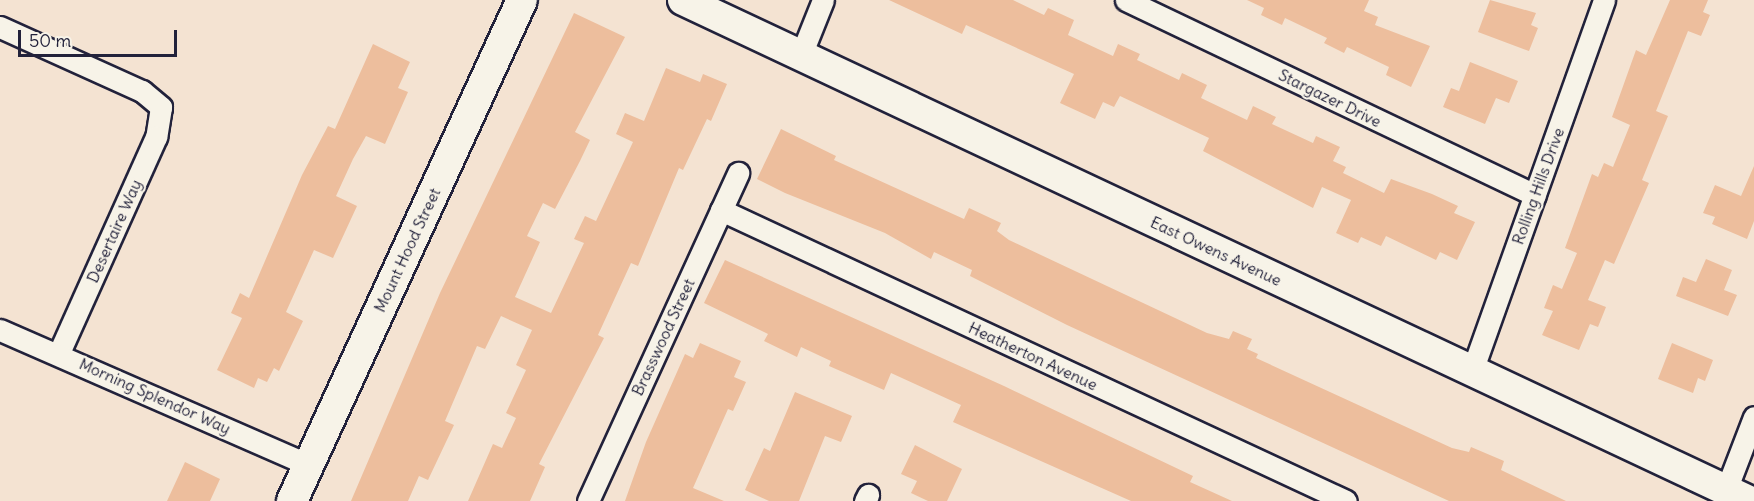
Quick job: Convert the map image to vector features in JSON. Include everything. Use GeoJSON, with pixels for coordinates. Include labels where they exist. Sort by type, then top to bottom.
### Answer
{"type":"FeatureCollection","features":[{"type":"Feature","properties":{"kind":"main road","name":"Mount Hood Street"},"geometry":{"type":"LineString","coordinates":[[292,501],[522,0]]}},
{"type":"Feature","properties":{"kind":"main road","name":"East Owens Avenue"},"geometry":{"type":"LineString","coordinates":[[683,0],[1737,496]]}},
{"type":"Feature","properties":{"kind":"street"},"geometry":{"type":"LineString","coordinates":[[801,55],[823,0]]}},
{"type":"Feature","properties":{"kind":"street","name":"Stargazer Drive"},"geometry":{"type":"LineString","coordinates":[[1126,0],[1535,195]]}},
{"type":"Feature","properties":{"kind":"street","name":"Rolling Hills Drive"},"geometry":{"type":"LineString","coordinates":[[1472,371],[1604,0]]}},
{"type":"Feature","properties":{"kind":"street","name":"Desertaire Way"},"geometry":{"type":"LineString","coordinates":[[0,27],[142,91],[160,107],[156,136],[59,353]]}},
{"type":"Feature","properties":{"kind":"street","name":"Brasswood Street"},"geometry":{"type":"LineString","coordinates":[[588,501],[738,173]]}},
{"type":"Feature","properties":{"kind":"street","name":"Heatherton Avenue"},"geometry":{"type":"LineString","coordinates":[[721,210],[1346,501]]}},
{"type":"Feature","properties":{"kind":"street","name":"Morning Splendor Way"},"geometry":{"type":"LineString","coordinates":[[0,330],[59,353],[309,465]]}},
{"type":"Feature","properties":{"kind":"street"},"geometry":{"type":"LineString","coordinates":[[1737,496],[1754,417]]}},
{"type":"Feature","properties":{"kind":"building"},"geometry":{"type":"Polygon","coordinates":[[[889,0],[1013,0],[1044,15],[1048,8],[1074,20],[1068,35],[1113,56],[1118,44],[1140,54],[1137,60],[1179,80],[1182,73],[1207,85],[1201,98],[1247,120],[1253,106],[1276,117],[1272,124],[1313,143],[1316,136],[1340,147],[1333,161],[1346,167],[1343,173],[1384,193],[1391,179],[1432,194],[1458,206],[1454,213],[1475,222],[1457,260],[1440,252],[1436,260],[1386,236],[1381,246],[1361,237],[1358,243],[1336,233],[1351,200],[1322,187],[1313,208],[1203,151],[1209,138],[1120,96],[1114,107],[1103,102],[1095,119],[1060,103],[1074,74],[966,25],[962,34],[889,0]]]}},
{"type":"Feature","properties":{"kind":"building"},"geometry":{"type":"Polygon","coordinates":[[[1247,0],[1369,0],[1364,11],[1378,17],[1375,25],[1430,46],[1411,87],[1386,75],[1389,67],[1347,47],[1344,53],[1324,43],[1327,38],[1285,18],[1282,25],[1261,15],[1264,8],[1247,0]]]}},
{"type":"Feature","properties":{"kind":"building"},"geometry":{"type":"Polygon","coordinates":[[[1490,0],[1536,13],[1531,25],[1538,28],[1529,51],[1478,32],[1490,0]]]}},
{"type":"Feature","properties":{"kind":"building"},"geometry":{"type":"Polygon","coordinates":[[[1670,0],[1708,0],[1703,12],[1710,15],[1701,36],[1688,31],[1656,111],[1668,116],[1642,180],[1649,183],[1614,264],[1605,260],[1588,300],[1606,307],[1598,327],[1590,324],[1579,350],[1542,335],[1553,311],[1544,308],[1553,285],[1562,289],[1577,253],[1565,248],[1592,174],[1598,177],[1604,163],[1613,167],[1630,125],[1612,117],[1636,50],[1646,55],[1670,0]]]}},
{"type":"Feature","properties":{"kind":"building"},"geometry":{"type":"Polygon","coordinates":[[[574,13],[625,37],[575,132],[590,140],[580,161],[555,209],[543,203],[527,236],[540,242],[515,297],[551,313],[584,243],[574,239],[585,216],[596,221],[633,142],[616,134],[625,113],[644,121],[666,68],[700,82],[703,74],[727,84],[711,121],[707,119],[683,170],[679,168],[638,266],[631,263],[598,335],[604,338],[539,464],[545,467],[530,501],[468,501],[493,444],[502,448],[516,418],[506,413],[526,370],[516,365],[532,330],[501,316],[485,349],[477,346],[445,421],[454,425],[428,480],[419,476],[408,501],[351,501],[440,293],[574,13]]]}},
{"type":"Feature","properties":{"kind":"building"},"geometry":{"type":"Polygon","coordinates":[[[373,44],[410,62],[398,88],[408,92],[385,144],[366,136],[353,159],[336,196],[357,206],[333,258],[314,250],[286,312],[303,321],[279,371],[274,368],[267,382],[258,378],[254,388],[217,370],[242,318],[231,313],[240,293],[249,298],[302,175],[328,126],[335,129],[373,44]]]}},
{"type":"Feature","properties":{"kind":"building"},"geometry":{"type":"Polygon","coordinates":[[[1470,62],[1518,81],[1509,103],[1496,98],[1485,124],[1443,107],[1451,88],[1459,91],[1470,62]]]}},
{"type":"Feature","properties":{"kind":"building"},"geometry":{"type":"Polygon","coordinates":[[[781,129],[836,156],[834,160],[964,219],[969,208],[1001,223],[997,231],[1009,240],[1207,333],[1229,339],[1233,331],[1252,339],[1247,349],[1258,354],[1256,358],[1452,448],[1469,452],[1471,447],[1504,461],[1501,470],[1566,501],[1449,501],[1067,325],[970,276],[972,270],[934,252],[931,259],[885,233],[785,193],[757,179],[781,129]]]}},
{"type":"Feature","properties":{"kind":"building"},"geometry":{"type":"Polygon","coordinates":[[[1754,166],[1754,221],[1747,239],[1712,224],[1715,217],[1703,213],[1715,185],[1741,196],[1754,166]]]}},
{"type":"Feature","properties":{"kind":"building"},"geometry":{"type":"Polygon","coordinates":[[[1706,259],[1732,270],[1724,290],[1737,295],[1728,316],[1676,296],[1683,277],[1696,282],[1706,259]]]}},
{"type":"Feature","properties":{"kind":"building"},"geometry":{"type":"Polygon","coordinates":[[[725,260],[1004,386],[1193,476],[1190,482],[1232,501],[1131,501],[953,422],[961,405],[891,373],[884,390],[829,366],[831,361],[801,347],[797,357],[764,341],[768,334],[704,303],[725,260]]]}},
{"type":"Feature","properties":{"kind":"building"},"geometry":{"type":"Polygon","coordinates":[[[700,343],[741,361],[734,377],[746,382],[733,411],[728,409],[693,488],[724,501],[625,501],[646,442],[685,354],[693,358],[700,343]]]}},
{"type":"Feature","properties":{"kind":"building"},"geometry":{"type":"Polygon","coordinates":[[[1672,343],[1713,360],[1705,381],[1698,378],[1693,393],[1658,379],[1672,343]]]}},
{"type":"Feature","properties":{"kind":"building"},"geometry":{"type":"Polygon","coordinates":[[[795,392],[852,416],[841,442],[825,436],[799,501],[769,501],[745,490],[764,448],[770,451],[795,392]]]}},
{"type":"Feature","properties":{"kind":"building"},"geometry":{"type":"Polygon","coordinates":[[[915,445],[962,469],[947,501],[928,501],[911,493],[917,481],[901,474],[915,445]]]}},
{"type":"Feature","properties":{"kind":"building"},"geometry":{"type":"Polygon","coordinates":[[[185,462],[220,479],[210,501],[167,501],[185,462]]]}}]}
